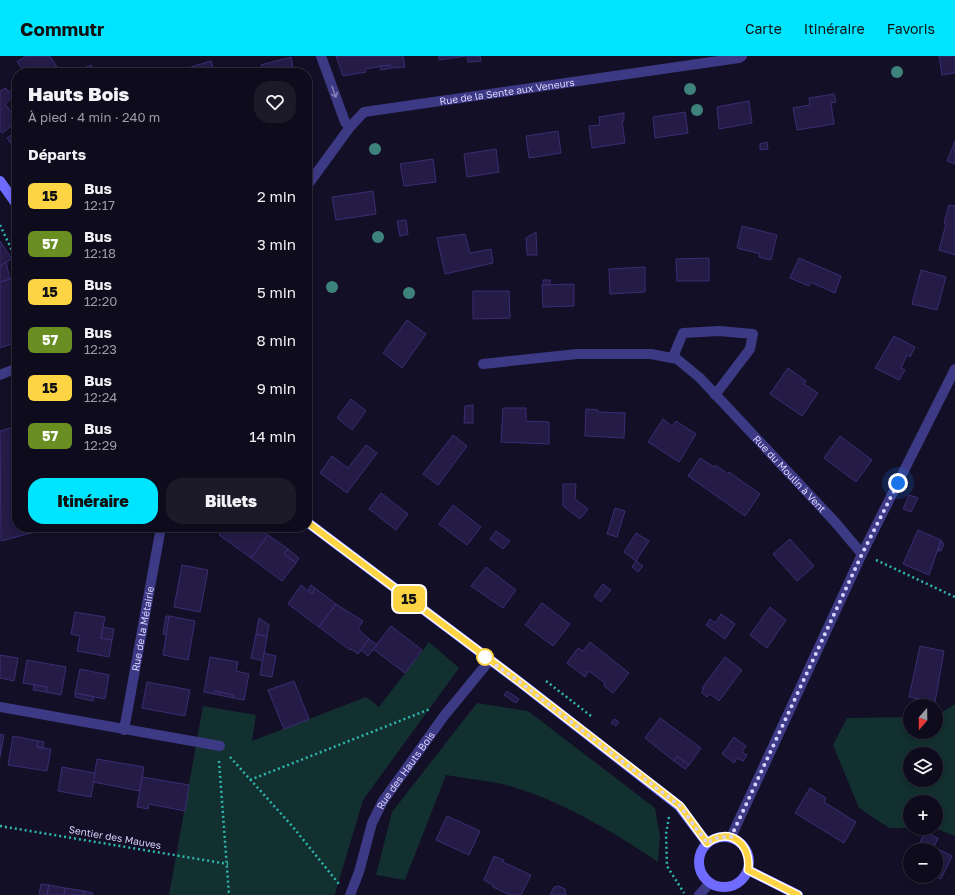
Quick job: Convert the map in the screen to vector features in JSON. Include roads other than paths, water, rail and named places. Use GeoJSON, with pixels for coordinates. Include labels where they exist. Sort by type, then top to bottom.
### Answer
{"type":"FeatureCollection","features":[{"type":"Feature","properties":{"kind":"street"},"geometry":{"type":"LineString","coordinates":[[321,56],[345,122],[350,127]]}},
{"type":"Feature","properties":{"kind":"street","name":"Rue de la Sente aux Veneurs"},"geometry":{"type":"LineString","coordinates":[[312,179],[350,127],[364,112],[738,58],[742,56]]}},
{"type":"Feature","properties":{"kind":"street"},"geometry":{"type":"LineString","coordinates":[[0,181],[12,198]]}},
{"type":"Feature","properties":{"kind":"street"},"geometry":{"type":"LineString","coordinates":[[672,357],[683,333],[719,331],[754,334],[750,349],[715,395]]}},
{"type":"Feature","properties":{"kind":"street","name":"Rue du Moulin à Vent"},"geometry":{"type":"LineString","coordinates":[[483,364],[577,354],[651,354],[677,359],[700,378],[835,522],[862,554]]}},
{"type":"Feature","properties":{"kind":"street"},"geometry":{"type":"LineString","coordinates":[[731,837],[862,554],[955,369]]}},
{"type":"Feature","properties":{"kind":"street"},"geometry":{"type":"LineString","coordinates":[[0,375],[12,370]]}},
{"type":"Feature","properties":{"kind":"street"},"geometry":{"type":"LineString","coordinates":[[312,526],[680,806],[707,843]]}},
{"type":"Feature","properties":{"kind":"street","name":"Rue de la Métairie"},"geometry":{"type":"LineString","coordinates":[[124,730],[160,532]]}},
{"type":"Feature","properties":{"kind":"street","name":"Rue des Hauts Bois"},"geometry":{"type":"LineString","coordinates":[[350,895],[359,872],[372,823],[383,801],[444,716],[490,660]]}},
{"type":"Feature","properties":{"kind":"street"},"geometry":{"type":"LineString","coordinates":[[0,707],[220,746]]}},
{"type":"Feature","properties":{"kind":"street"},"geometry":{"type":"LineString","coordinates":[[719,837],[731,837],[744,845],[750,861],[748,870],[743,879],[735,884],[726,887],[717,886],[710,883],[703,876],[699,864],[702,850],[707,843],[719,837]]}},
{"type":"Feature","properties":{"kind":"street"},"geometry":{"type":"LineString","coordinates":[[748,870],[798,895]]}},
{"type":"Feature","properties":{"kind":"street"},"geometry":{"type":"LineString","coordinates":[[699,895],[710,883]]}}]}
